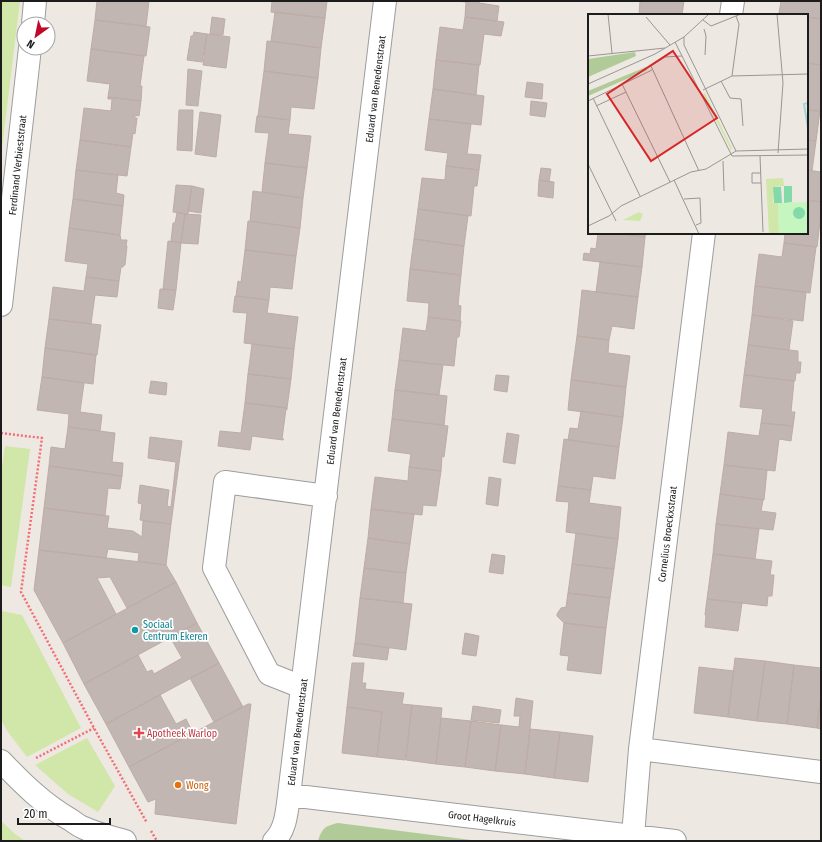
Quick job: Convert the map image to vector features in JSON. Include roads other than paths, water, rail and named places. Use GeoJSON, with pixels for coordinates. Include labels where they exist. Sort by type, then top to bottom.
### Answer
{"type":"FeatureCollection","features":[{"type":"Feature","properties":{"kind":"street"},"geometry":{"type":"LineString","coordinates":[[34,16],[35,1]]}},
{"type":"Feature","properties":{"kind":"street","name":"Eduard van Benedenstraat"},"geometry":{"type":"LineString","coordinates":[[274,841],[278,837],[285,820],[289,795],[386,1]]}},
{"type":"Feature","properties":{"kind":"street"},"geometry":{"type":"LineString","coordinates":[[731,14],[733,1]]}},
{"type":"Feature","properties":{"kind":"street","name":"Ferdinand Verbieststraat"},"geometry":{"type":"LineString","coordinates":[[1,305],[29,56]]}},
{"type":"Feature","properties":{"kind":"street","name":"Cornelius Broeckxstraat"},"geometry":{"type":"LineString","coordinates":[[633,836],[640,749],[704,234]]}},
{"type":"Feature","properties":{"kind":"street"},"geometry":{"type":"LineString","coordinates":[[302,687],[269,674],[214,568],[225,482],[326,496]]}},
{"type":"Feature","properties":{"kind":"street"},"geometry":{"type":"LineString","coordinates":[[640,749],[821,772]]}},
{"type":"Feature","properties":{"kind":"street"},"geometry":{"type":"LineString","coordinates":[[7,767],[39,798],[59,814],[82,828],[103,836],[125,841]]}},
{"type":"Feature","properties":{"kind":"street","name":"Groot Hagelkruis"},"geometry":{"type":"LineString","coordinates":[[289,795],[675,841]]}},
{"type":"Feature","properties":{"kind":"place","name":"Sociaal Centrum Ekeren"},"geometry":{"type":"Point","coordinates":[135,630]}},
{"type":"Feature","properties":{"kind":"place","name":"Apotheek Warlop"},"geometry":{"type":"Point","coordinates":[139,733]}},
{"type":"Feature","properties":{"kind":"place","name":"Wong"},"geometry":{"type":"Point","coordinates":[178,785]}}]}
